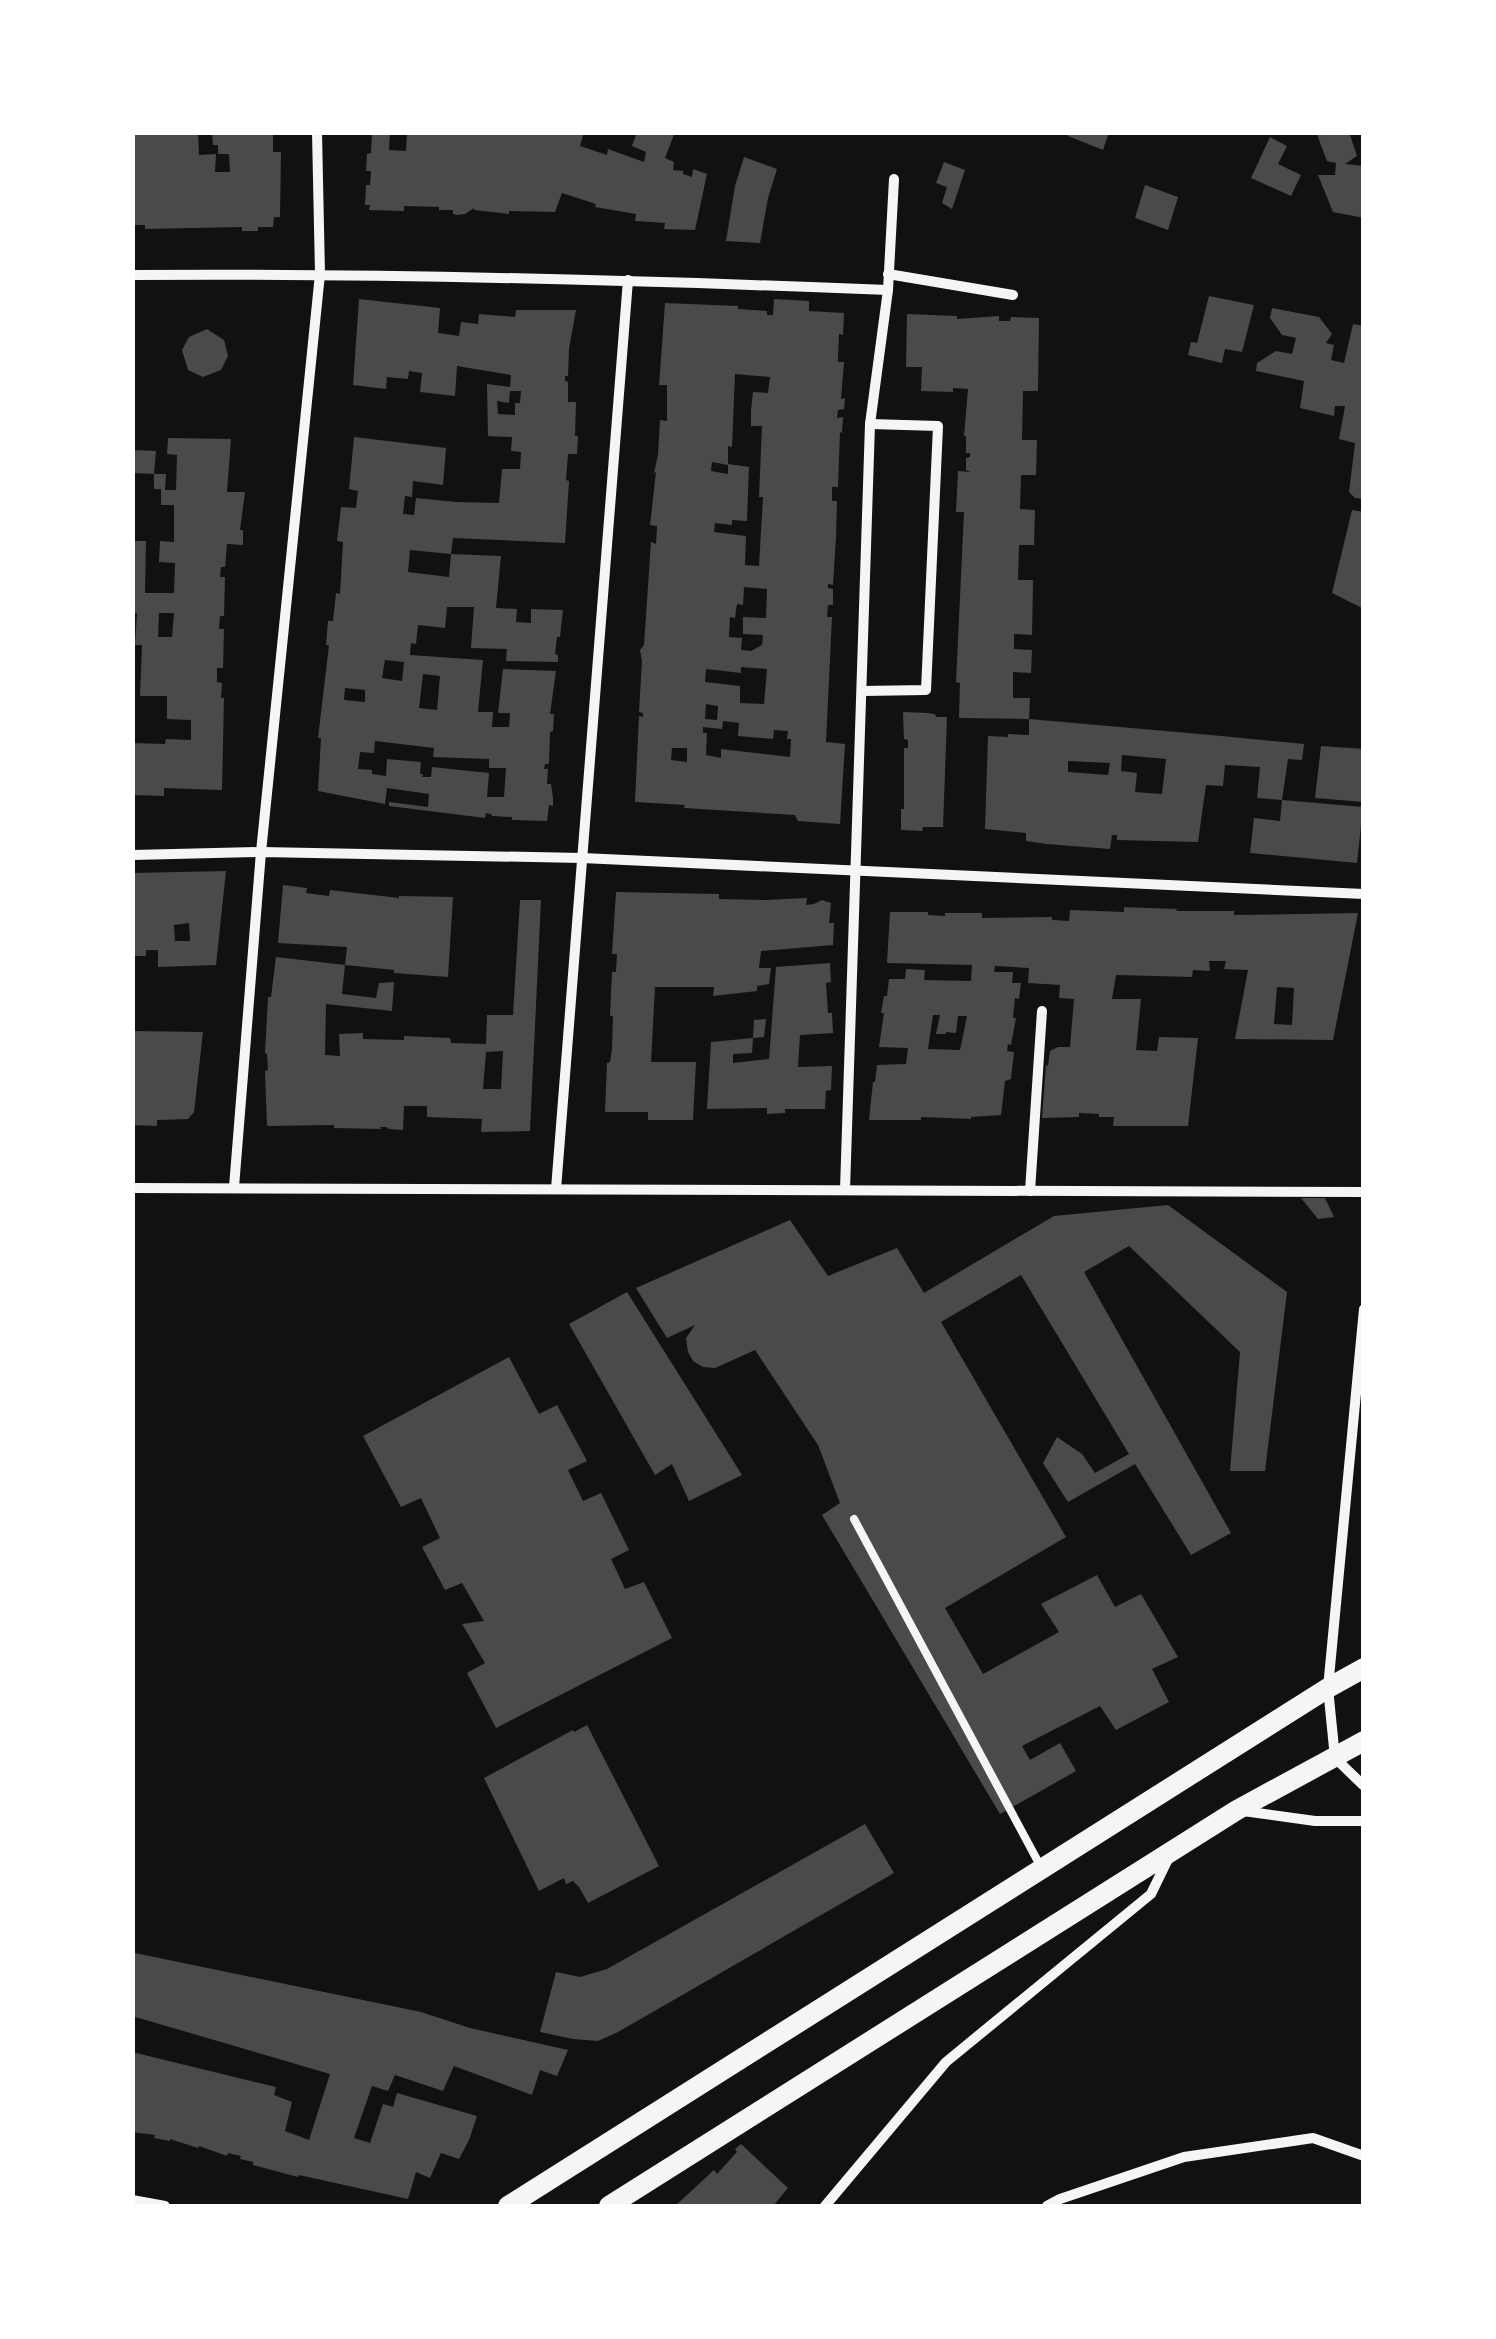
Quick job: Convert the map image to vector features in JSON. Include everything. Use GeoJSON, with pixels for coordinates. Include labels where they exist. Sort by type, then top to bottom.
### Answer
{"type":"FeatureCollection","features":[{"type":"Feature","properties":{"kind":"main road"},"geometry":{"type":"LineString","coordinates":[[508,2206],[1364,1668]]}},
{"type":"Feature","properties":{"kind":"main road"},"geometry":{"type":"LineString","coordinates":[[610,2206],[1237,1810],[1364,1741]]}},
{"type":"Feature","properties":{"kind":"street"},"geometry":{"type":"LineString","coordinates":[[234,1187],[262,852],[320,274],[317,132]]}},
{"type":"Feature","properties":{"kind":"street"},"geometry":{"type":"LineString","coordinates":[[846,1190],[870,424],[888,290],[894,179]]}},
{"type":"Feature","properties":{"kind":"street"},"geometry":{"type":"LineString","coordinates":[[888,274],[1013,295]]}},
{"type":"Feature","properties":{"kind":"street"},"geometry":{"type":"LineString","coordinates":[[132,275],[628,280],[888,290]]}},
{"type":"Feature","properties":{"kind":"street"},"geometry":{"type":"LineString","coordinates":[[556,1189],[628,280]]}},
{"type":"Feature","properties":{"kind":"street"},"geometry":{"type":"LineString","coordinates":[[863,691],[926,690],[938,426],[870,424]]}},
{"type":"Feature","properties":{"kind":"street"},"geometry":{"type":"LineString","coordinates":[[132,856],[262,852],[582,858],[1364,894]]}},
{"type":"Feature","properties":{"kind":"street"},"geometry":{"type":"LineString","coordinates":[[1030,1191],[1042,1011]]}},
{"type":"Feature","properties":{"kind":"street"},"geometry":{"type":"LineString","coordinates":[[132,1188],[1364,1192]]}},
{"type":"Feature","properties":{"kind":"street"},"geometry":{"type":"LineString","coordinates":[[1364,1308],[1328,1688],[1334,1758],[1364,1786]]}},
{"type":"Feature","properties":{"kind":"street"},"geometry":{"type":"LineString","coordinates":[[1237,1810],[1315,1821],[1364,1821]]}},
{"type":"Feature","properties":{"kind":"street"},"geometry":{"type":"LineString","coordinates":[[825,2206],[946,2062],[1150,1894],[1170,1853]]}},
{"type":"Feature","properties":{"kind":"street"},"geometry":{"type":"LineString","coordinates":[[1048,2206],[1184,2157],[1313,2138],[1364,2156]]}},
{"type":"Feature","properties":{"kind":"street"},"geometry":{"type":"LineString","coordinates":[[132,2200],[165,2206]]}},
{"type":"Feature","properties":{"kind":"lane"},"geometry":{"type":"LineString","coordinates":[[854,1519],[1042,1869]]}},
{"type":"Feature","properties":{"kind":"building"},"geometry":{"type":"Polygon","coordinates":[[[198,132],[199,155],[216,154],[215,172],[230,172],[229,154],[218,154],[212,132],[273,132],[273,152],[281,152],[280,217],[274,217],[273,227],[242,231],[242,227],[145,229],[145,225],[132,225],[132,133],[198,132]]]}},
{"type":"Feature","properties":{"kind":"building"},"geometry":{"type":"Polygon","coordinates":[[[372,132],[390,132],[389,150],[406,151],[407,132],[584,132],[580,146],[607,155],[608,149],[644,162],[646,152],[632,146],[637,132],[675,132],[665,158],[674,162],[673,170],[692,177],[693,169],[707,174],[695,230],[664,229],[665,223],[635,221],[636,214],[595,207],[596,204],[562,193],[555,212],[509,214],[474,208],[457,215],[439,207],[404,206],[404,211],[369,210],[370,205],[365,205],[366,185],[370,185],[371,171],[366,171],[372,132]]]}},
{"type":"Feature","properties":{"kind":"building"},"geometry":{"type":"Polygon","coordinates":[[[1069,132],[1109,132],[1103,150],[1068,136],[1069,132]]]}},
{"type":"Feature","properties":{"kind":"building"},"geometry":{"type":"Polygon","coordinates":[[[1316,132],[1349,132],[1357,156],[1345,164],[1364,166],[1364,218],[1333,212],[1318,175],[1335,175],[1336,163],[1327,161],[1316,132]]]}},
{"type":"Feature","properties":{"kind":"building"},"geometry":{"type":"Polygon","coordinates":[[[1270,137],[1287,146],[1278,164],[1301,175],[1291,196],[1251,178],[1270,137]]]}},
{"type":"Feature","properties":{"kind":"building"},"geometry":{"type":"Polygon","coordinates":[[[744,157],[777,169],[760,243],[726,241],[744,157]]]}},
{"type":"Feature","properties":{"kind":"building"},"geometry":{"type":"Polygon","coordinates":[[[944,162],[965,170],[952,209],[942,203],[947,187],[936,183],[944,162]]]}},
{"type":"Feature","properties":{"kind":"building"},"geometry":{"type":"Polygon","coordinates":[[[1145,185],[1178,197],[1168,230],[1135,218],[1145,185]]]}},
{"type":"Feature","properties":{"kind":"building"},"geometry":{"type":"Polygon","coordinates":[[[1209,296],[1254,305],[1242,352],[1225,349],[1222,363],[1188,355],[1191,342],[1197,343],[1209,296]]]}},
{"type":"Feature","properties":{"kind":"building"},"geometry":{"type":"Polygon","coordinates":[[[359,299],[440,308],[438,333],[459,336],[461,322],[478,324],[479,314],[515,317],[516,310],[576,310],[565,381],[568,402],[576,402],[578,436],[577,454],[568,454],[565,543],[453,538],[451,554],[501,556],[496,608],[517,609],[516,622],[531,623],[531,609],[563,610],[555,654],[558,662],[506,661],[507,649],[471,648],[474,607],[447,607],[445,628],[418,625],[410,655],[483,660],[478,712],[493,712],[492,727],[509,727],[510,713],[498,713],[503,669],[556,671],[549,764],[544,769],[548,769],[547,784],[551,784],[553,798],[547,821],[389,806],[389,802],[428,807],[429,794],[387,788],[385,804],[318,791],[318,738],[329,645],[328,621],[333,621],[336,593],[340,594],[343,542],[337,541],[341,507],[356,508],[358,491],[349,489],[354,437],[446,448],[443,485],[413,481],[412,497],[405,496],[403,514],[414,515],[416,498],[499,503],[502,469],[520,469],[521,452],[511,451],[512,437],[488,436],[487,384],[510,387],[511,375],[457,366],[455,396],[420,392],[422,373],[409,371],[408,379],[387,377],[386,389],[353,385],[359,299]],[[510,391],[509,403],[497,401],[498,414],[515,415],[521,391],[510,391]],[[410,550],[408,572],[449,577],[451,554],[410,550]],[[385,660],[382,678],[402,681],[404,662],[385,660]],[[423,674],[419,708],[437,710],[440,676],[423,674]],[[345,688],[344,700],[365,702],[365,690],[345,688]],[[375,741],[374,753],[360,752],[358,769],[372,770],[372,774],[386,776],[387,759],[421,762],[422,777],[431,777],[432,767],[489,773],[487,797],[504,797],[506,768],[489,768],[489,759],[433,757],[434,748],[375,741]]]}},
{"type":"Feature","properties":{"kind":"building"},"geometry":{"type":"Polygon","coordinates":[[[774,299],[809,301],[809,311],[844,313],[838,362],[844,362],[841,399],[845,398],[844,409],[838,410],[837,418],[843,417],[838,487],[832,487],[832,501],[837,501],[833,585],[828,584],[833,589],[833,605],[828,605],[827,617],[832,617],[826,742],[845,744],[840,824],[798,821],[795,815],[635,802],[639,716],[643,717],[639,712],[640,650],[644,645],[651,542],[656,544],[657,526],[650,525],[654,473],[660,420],[667,421],[667,385],[659,385],[665,303],[738,306],[773,315],[774,299]],[[735,374],[728,464],[749,467],[747,521],[732,520],[732,525],[715,523],[714,532],[746,536],[745,565],[759,566],[762,426],[751,426],[751,410],[753,392],[768,393],[770,377],[735,374]],[[712,462],[711,471],[728,474],[728,465],[712,462]],[[744,587],[743,605],[737,604],[735,618],[730,617],[729,637],[742,638],[741,650],[751,651],[762,645],[763,635],[743,634],[743,617],[766,618],[767,589],[744,587]],[[741,667],[741,673],[706,669],[705,682],[740,686],[740,703],[764,704],[767,669],[741,667]],[[706,704],[705,719],[717,720],[718,706],[706,704]],[[723,721],[722,729],[703,727],[703,733],[707,733],[706,755],[721,758],[721,749],[790,757],[788,731],[774,730],[773,739],[738,736],[739,723],[723,721]],[[672,748],[671,760],[687,762],[687,748],[672,748]]]}},
{"type":"Feature","properties":{"kind":"building"},"geometry":{"type":"Polygon","coordinates":[[[1272,308],[1319,317],[1332,334],[1326,343],[1334,345],[1331,360],[1344,363],[1353,324],[1364,326],[1364,499],[1349,492],[1355,443],[1339,439],[1345,406],[1335,406],[1334,416],[1300,408],[1304,381],[1256,371],[1257,363],[1276,351],[1292,354],[1296,338],[1282,335],[1270,318],[1272,308]]]}},
{"type":"Feature","properties":{"kind":"building"},"geometry":{"type":"Polygon","coordinates":[[[907,314],[957,319],[999,316],[999,321],[1010,321],[1011,317],[1039,318],[1038,391],[1023,391],[1022,440],[1037,440],[1036,475],[1021,475],[1020,509],[1035,510],[1034,545],[1019,545],[1018,580],[1033,580],[1032,635],[1014,634],[1014,649],[1032,650],[1031,673],[1013,672],[1013,698],[1030,698],[1029,719],[959,718],[960,683],[956,682],[964,512],[956,512],[958,471],[970,472],[966,470],[970,453],[966,453],[964,436],[968,389],[921,391],[922,367],[906,367],[907,314]]]}},
{"type":"Feature","properties":{"kind":"building"},"geometry":{"type":"Polygon","coordinates":[[[207,329],[224,340],[228,356],[221,370],[203,377],[188,370],[182,350],[189,337],[207,329]]]}},
{"type":"Feature","properties":{"kind":"building"},"geometry":{"type":"Polygon","coordinates":[[[168,438],[231,439],[227,492],[245,492],[240,530],[243,545],[227,544],[220,577],[225,577],[224,616],[220,616],[219,629],[224,629],[223,668],[217,668],[217,682],[222,683],[224,698],[222,790],[164,788],[164,796],[132,795],[132,743],[191,740],[191,720],[167,719],[167,696],[140,696],[142,645],[135,645],[137,613],[132,613],[132,541],[146,541],[145,593],[174,593],[175,563],[159,562],[160,541],[174,542],[174,505],[161,505],[161,489],[154,489],[154,474],[166,474],[165,490],[176,490],[177,455],[167,454],[168,438]],[[159,613],[158,637],[172,637],[174,613],[159,613]]]}},
{"type":"Feature","properties":{"kind":"building"},"geometry":{"type":"Polygon","coordinates":[[[132,450],[156,451],[154,474],[132,473],[132,450]]]}},
{"type":"Feature","properties":{"kind":"building"},"geometry":{"type":"Polygon","coordinates":[[[1352,510],[1364,512],[1364,609],[1332,593],[1352,510]]]}},
{"type":"Feature","properties":{"kind":"building"},"geometry":{"type":"Polygon","coordinates":[[[903,712],[947,717],[943,827],[901,830],[904,748],[908,748],[903,712]]]}},
{"type":"Feature","properties":{"kind":"building"},"geometry":{"type":"Polygon","coordinates":[[[1029,719],[1304,744],[1302,760],[1288,759],[1282,800],[1257,798],[1260,767],[1225,765],[1223,786],[1206,785],[1198,842],[1117,840],[1117,835],[1112,835],[1110,849],[1026,841],[1026,833],[985,829],[988,736],[1029,735],[1029,719]],[[1122,755],[1121,771],[1137,773],[1135,792],[1162,794],[1166,759],[1122,755]],[[1068,761],[1068,772],[1108,775],[1110,763],[1068,761]]]}},
{"type":"Feature","properties":{"kind":"building"},"geometry":{"type":"Polygon","coordinates":[[[1321,746],[1364,749],[1364,802],[1315,798],[1321,746]]]}},
{"type":"Feature","properties":{"kind":"building"},"geometry":{"type":"Polygon","coordinates":[[[1282,800],[1363,807],[1357,863],[1250,853],[1254,818],[1280,821],[1282,800]]]}},
{"type":"Feature","properties":{"kind":"building"},"geometry":{"type":"Polygon","coordinates":[[[226,871],[216,965],[158,967],[158,950],[146,950],[146,956],[132,956],[132,873],[226,871]],[[189,923],[174,925],[175,941],[190,941],[189,923]]]}},
{"type":"Feature","properties":{"kind":"building"},"geometry":{"type":"Polygon","coordinates":[[[283,885],[329,896],[330,890],[399,898],[453,897],[448,977],[345,965],[347,947],[278,943],[283,885]]]}},
{"type":"Feature","properties":{"kind":"building"},"geometry":{"type":"Polygon","coordinates":[[[616,892],[719,894],[719,899],[807,898],[806,905],[822,900],[831,903],[833,945],[761,951],[759,968],[771,968],[769,984],[757,986],[757,991],[713,996],[714,987],[655,987],[651,1062],[696,1062],[693,1120],[648,1120],[648,1112],[605,1112],[607,1063],[612,1049],[612,972],[616,972],[617,954],[612,954],[616,892]]]}},
{"type":"Feature","properties":{"kind":"building"},"geometry":{"type":"Polygon","coordinates":[[[520,900],[541,900],[530,1131],[481,1132],[482,1119],[427,1117],[427,1106],[404,1106],[403,1130],[267,1126],[265,1053],[268,997],[276,957],[345,965],[342,994],[376,998],[379,983],[394,982],[392,1011],[326,1004],[325,1055],[340,1056],[339,1034],[363,1033],[363,1039],[450,1038],[451,1043],[486,1044],[487,1015],[513,1015],[520,900]],[[503,1051],[486,1052],[483,1089],[501,1089],[503,1051]]]}},
{"type":"Feature","properties":{"kind":"building"},"geometry":{"type":"Polygon","coordinates":[[[1124,907],[1234,911],[1234,915],[1358,913],[1333,1040],[1235,1039],[1248,970],[1224,969],[1226,961],[1209,961],[1210,971],[1193,970],[1192,977],[1116,975],[1112,999],[1141,999],[1136,1050],[1157,1051],[1159,1037],[1198,1038],[1188,1126],[1113,1126],[1114,1117],[1099,1114],[1042,1118],[1046,1065],[1050,1051],[1070,1047],[1074,999],[1059,998],[1060,985],[1028,983],[1029,968],[995,966],[994,972],[1013,972],[1012,983],[1021,983],[1007,1051],[1014,1052],[1011,1079],[1005,1081],[1001,1115],[869,1120],[877,1065],[906,1064],[908,1048],[879,1047],[889,979],[905,979],[906,969],[925,970],[924,980],[971,981],[972,965],[887,963],[890,912],[945,916],[982,913],[982,918],[1052,917],[1069,921],[1070,910],[1124,912],[1124,907]],[[1277,987],[1274,1024],[1292,1025],[1294,988],[1277,987]],[[933,1015],[928,1049],[960,1050],[967,1016],[958,1016],[956,1033],[936,1034],[940,1015],[933,1015]]]}},
{"type":"Feature","properties":{"kind":"building"},"geometry":{"type":"Polygon","coordinates":[[[830,963],[831,982],[826,983],[833,1033],[800,1035],[798,1067],[832,1066],[825,1109],[785,1109],[785,1113],[767,1114],[767,1108],[707,1109],[711,1042],[753,1038],[752,1053],[733,1054],[733,1063],[769,1059],[776,967],[830,963]]]}},
{"type":"Feature","properties":{"kind":"building"},"geometry":{"type":"Polygon","coordinates":[[[766,1019],[764,1037],[753,1038],[754,1020],[766,1019]]]}},
{"type":"Feature","properties":{"kind":"building"},"geometry":{"type":"Polygon","coordinates":[[[132,1031],[203,1032],[194,1112],[188,1119],[157,1120],[157,1126],[132,1125],[132,1031]]]}},
{"type":"Feature","properties":{"kind":"building"},"geometry":{"type":"Polygon","coordinates":[[[1301,1198],[1325,1198],[1334,1217],[1318,1219],[1301,1198]]]}},
{"type":"Feature","properties":{"kind":"building"},"geometry":{"type":"Polygon","coordinates":[[[1168,1205],[1287,1292],[1265,1471],[1230,1471],[1240,1352],[1129,1246],[1084,1272],[1231,1533],[1191,1555],[1135,1464],[1068,1502],[1043,1463],[1057,1437],[1082,1454],[1095,1473],[1129,1454],[1021,1275],[941,1322],[1066,1537],[945,1608],[983,1674],[1059,1632],[1041,1604],[1097,1575],[1115,1607],[1141,1594],[1178,1657],[1152,1669],[1169,1702],[1116,1730],[1100,1706],[1022,1746],[1030,1760],[1060,1743],[1076,1771],[1000,1814],[822,1515],[840,1503],[818,1445],[755,1350],[715,1368],[703,1367],[688,1352],[686,1338],[695,1325],[667,1338],[636,1288],[790,1220],[828,1276],[897,1248],[924,1293],[1054,1216],[1168,1205]]]}},
{"type":"Feature","properties":{"kind":"building"},"geometry":{"type":"Polygon","coordinates":[[[627,1292],[742,1475],[689,1501],[672,1464],[655,1475],[569,1324],[627,1292]]]}},
{"type":"Feature","properties":{"kind":"building"},"geometry":{"type":"Polygon","coordinates":[[[509,1357],[539,1414],[557,1405],[587,1461],[568,1470],[583,1501],[601,1493],[629,1550],[611,1559],[625,1589],[644,1582],[672,1638],[496,1728],[467,1673],[485,1663],[462,1624],[484,1621],[462,1583],[445,1590],[422,1547],[440,1538],[421,1498],[401,1507],[363,1436],[509,1357]]]}},
{"type":"Feature","properties":{"kind":"building"},"geometry":{"type":"Polygon","coordinates":[[[587,1725],[659,1866],[588,1903],[579,1887],[573,1881],[566,1884],[564,1878],[539,1891],[484,1778],[587,1725]]]}},
{"type":"Feature","properties":{"kind":"building"},"geometry":{"type":"Polygon","coordinates":[[[865,1824],[894,1873],[598,2041],[540,2032],[556,1972],[580,1977],[607,1969],[865,1824]]]}},
{"type":"Feature","properties":{"kind":"building"},"geometry":{"type":"Polygon","coordinates":[[[135,1953],[421,2012],[470,2028],[568,2050],[557,2076],[540,2070],[532,2095],[454,2066],[443,2091],[395,2075],[388,2091],[372,2086],[354,2138],[370,2143],[383,2104],[393,2107],[397,2093],[477,2116],[459,2159],[441,2153],[430,2178],[416,2172],[408,2199],[298,2177],[253,2165],[241,2156],[227,2156],[132,2132],[132,2052],[276,2087],[274,2095],[292,2102],[285,2131],[309,2140],[330,2074],[132,2016],[135,1953]]]}},
{"type":"Feature","properties":{"kind":"building"},"geometry":{"type":"Polygon","coordinates":[[[741,2144],[788,2188],[773,2206],[675,2206],[714,2170],[717,2174],[741,2144]]]}}]}
